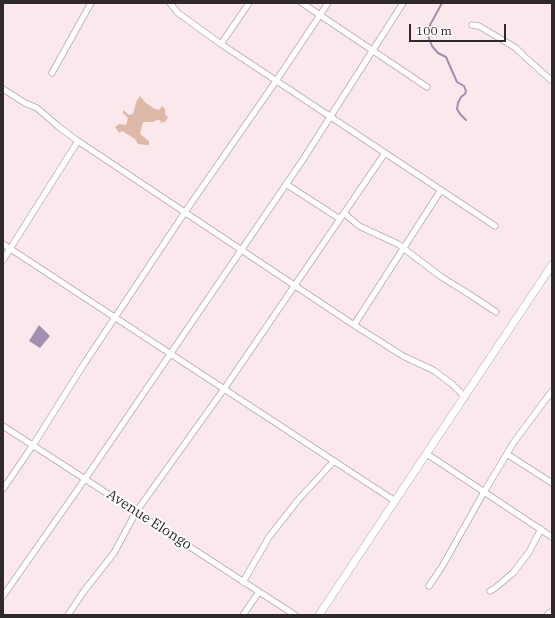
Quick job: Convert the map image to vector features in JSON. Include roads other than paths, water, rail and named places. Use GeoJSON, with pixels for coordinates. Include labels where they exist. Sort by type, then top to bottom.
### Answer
{"type":"FeatureCollection","features":[{"type":"Feature","properties":{"kind":"street"},"geometry":{"type":"LineString","coordinates":[[52,73],[91,3]]}},
{"type":"Feature","properties":{"kind":"street"},"geometry":{"type":"LineString","coordinates":[[170,3],[178,13],[221,44],[495,226]]}},
{"type":"Feature","properties":{"kind":"street"},"geometry":{"type":"LineString","coordinates":[[221,44],[249,3]]}},
{"type":"Feature","properties":{"kind":"street"},"geometry":{"type":"LineString","coordinates":[[302,3],[427,87]]}},
{"type":"Feature","properties":{"kind":"street"},"geometry":{"type":"LineString","coordinates":[[3,489],[185,212],[328,3]]}},
{"type":"Feature","properties":{"kind":"street"},"geometry":{"type":"LineString","coordinates":[[3,596],[85,479],[286,184],[331,117],[403,3]]}},
{"type":"Feature","properties":{"kind":"street"},"geometry":{"type":"LineString","coordinates":[[472,25],[479,26],[516,48],[524,57],[552,81]]}},
{"type":"Feature","properties":{"kind":"street"},"geometry":{"type":"LineString","coordinates":[[3,89],[25,103],[37,108],[78,141],[354,325],[403,356],[433,370],[465,396]]}},
{"type":"Feature","properties":{"kind":"street"},"geometry":{"type":"LineString","coordinates":[[3,260],[78,141]]}},
{"type":"Feature","properties":{"kind":"street"},"geometry":{"type":"LineString","coordinates":[[68,615],[84,591],[114,553],[136,512],[224,389],[385,153]]}},
{"type":"Feature","properties":{"kind":"street"},"geometry":{"type":"LineString","coordinates":[[286,184],[340,219]]}},
{"type":"Feature","properties":{"kind":"street"},"geometry":{"type":"LineString","coordinates":[[354,325],[441,190]]}},
{"type":"Feature","properties":{"kind":"street"},"geometry":{"type":"LineString","coordinates":[[344,213],[359,226],[398,244],[440,276],[496,312]]}},
{"type":"Feature","properties":{"kind":"street"},"geometry":{"type":"LineString","coordinates":[[3,244],[395,501]]}},
{"type":"Feature","properties":{"kind":"street"},"geometry":{"type":"LineString","coordinates":[[319,615],[552,265]]}},
{"type":"Feature","properties":{"kind":"street"},"geometry":{"type":"LineString","coordinates":[[429,586],[443,565],[514,442],[552,391]]}},
{"type":"Feature","properties":{"kind":"street","name":"Avenue Elongo"},"geometry":{"type":"LineString","coordinates":[[3,426],[294,615]]}},
{"type":"Feature","properties":{"kind":"street"},"geometry":{"type":"LineString","coordinates":[[427,454],[552,537]]}},
{"type":"Feature","properties":{"kind":"street"},"geometry":{"type":"LineString","coordinates":[[507,454],[552,483]]}},
{"type":"Feature","properties":{"kind":"street"},"geometry":{"type":"LineString","coordinates":[[243,582],[269,537],[298,500],[334,461]]}},
{"type":"Feature","properties":{"kind":"street"},"geometry":{"type":"LineString","coordinates":[[490,591],[513,573],[529,552],[540,529]]}},
{"type":"Feature","properties":{"kind":"street"},"geometry":{"type":"LineString","coordinates":[[243,615],[259,592]]}},
{"type":"Feature","properties":{"kind":"street"},"geometry":{"type":"LineString","coordinates":[[547,615],[552,611]]}},
{"type":"Feature","properties":{"kind":"waterway"},"geometry":{"type":"LineString","coordinates":[[442,3],[430,25],[428,36],[432,46],[438,53],[446,57],[457,82],[464,86],[466,91],[461,97],[457,109],[466,120]]}}]}
